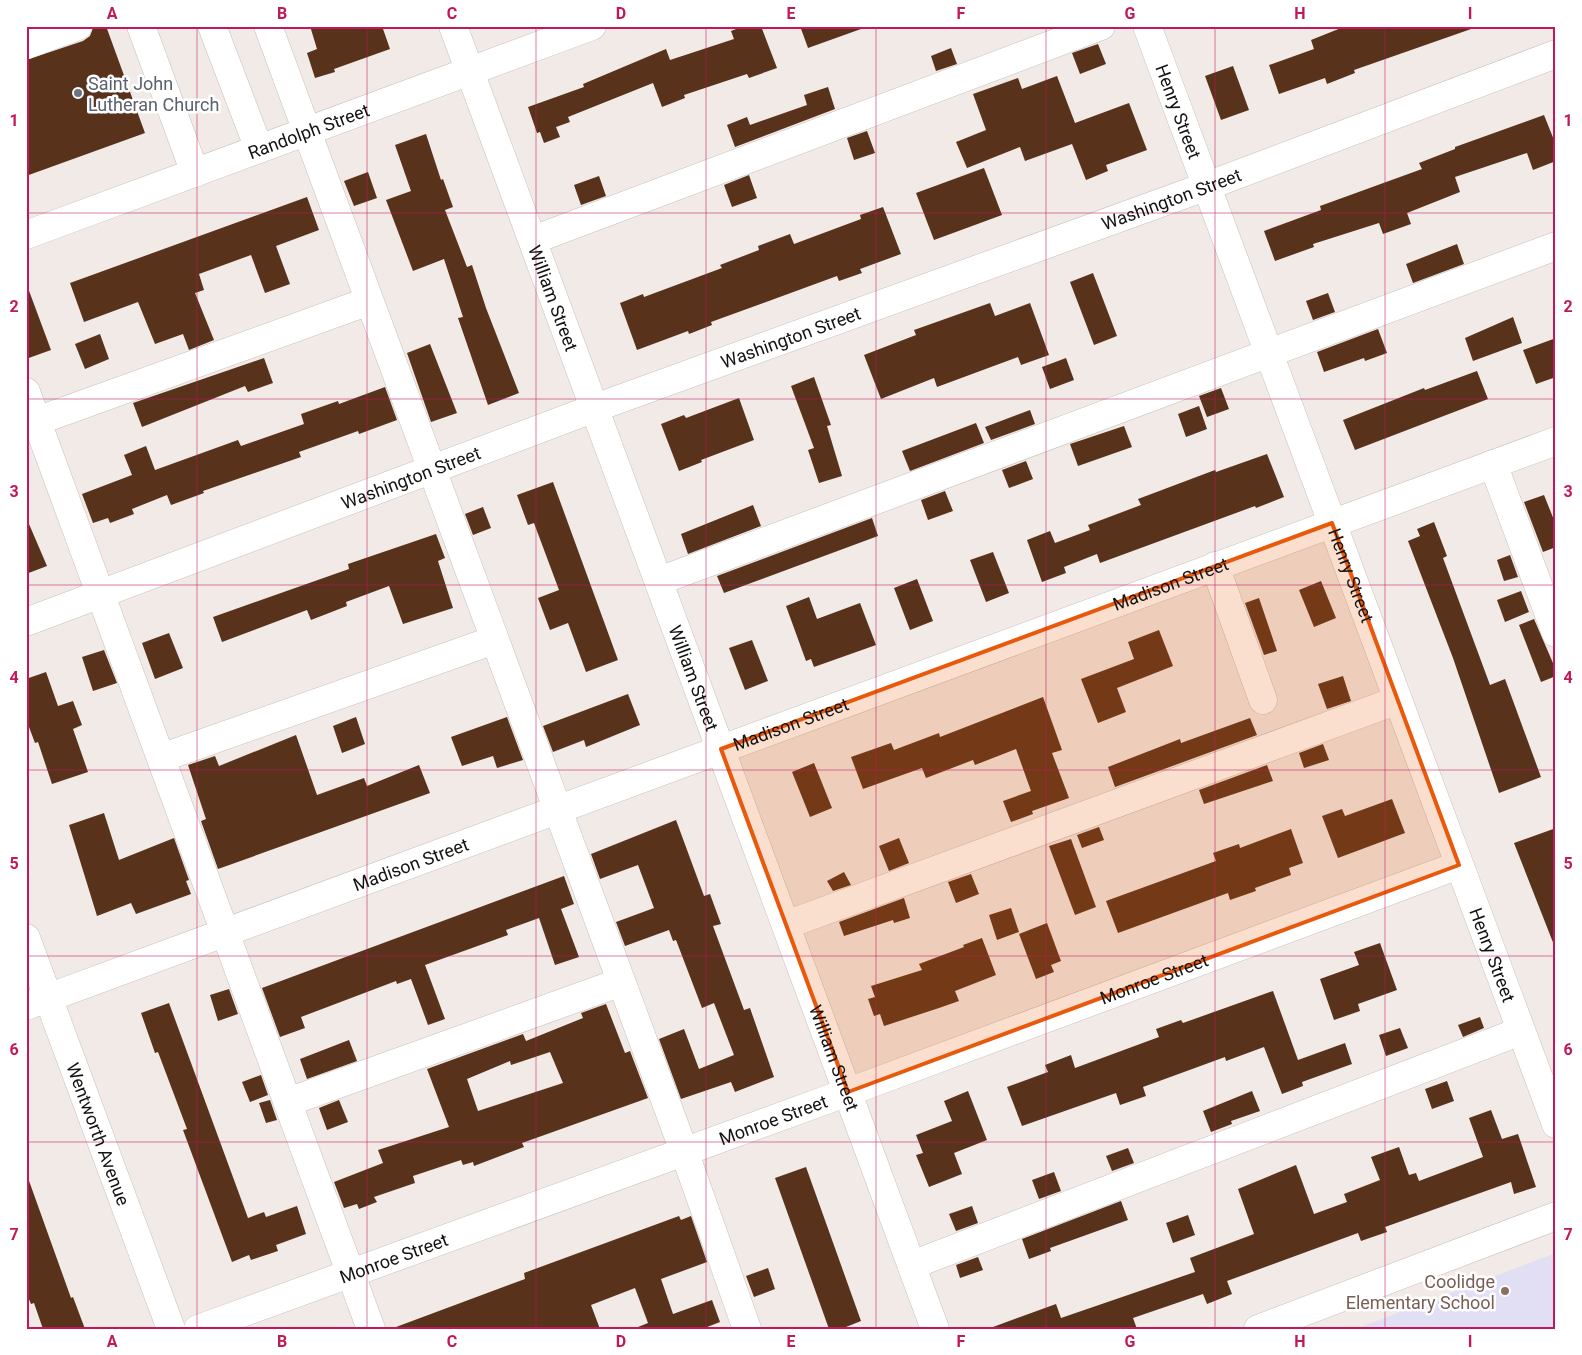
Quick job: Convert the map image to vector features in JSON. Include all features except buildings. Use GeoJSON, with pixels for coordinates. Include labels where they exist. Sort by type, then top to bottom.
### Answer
{"type":"FeatureCollection","features":[{"type":"Feature","properties":{"kind":"street"},"geometry":{"type":"LineString","coordinates":[[26,45],[78,26]]}},
{"type":"Feature","properties":{"kind":"street"},"geometry":{"type":"LineString","coordinates":[[141,26],[195,173]]}},
{"type":"Feature","properties":{"kind":"street"},"geometry":{"type":"LineString","coordinates":[[212,26],[259,150]]}},
{"type":"Feature","properties":{"kind":"street"},"geometry":{"type":"LineString","coordinates":[[268,26],[622,982],[746,1328]]}},
{"type":"Feature","properties":{"kind":"street","name":"William Street"},"geometry":{"type":"LineString","coordinates":[[453,26],[935,1329]]}},
{"type":"Feature","properties":{"kind":"street","name":"Randolph Street"},"geometry":{"type":"LineString","coordinates":[[26,236],[592,26]]}},
{"type":"Feature","properties":{"kind":"street"},"geometry":{"type":"LineString","coordinates":[[533,240],[1101,26]]}},
{"type":"Feature","properties":{"kind":"street","name":"Henry Street"},"geometry":{"type":"LineString","coordinates":[[1147,26],[1556,1124]]}},
{"type":"Feature","properties":{"kind":"street","name":"Washington Street"},"geometry":{"type":"LineString","coordinates":[[26,622],[595,408],[1207,186],[1556,54]]}},
{"type":"Feature","properties":{"kind":"street"},"geometry":{"type":"LineString","coordinates":[[658,581],[1269,355],[1556,246]]}},
{"type":"Feature","properties":{"kind":"street"},"geometry":{"type":"LineString","coordinates":[[37,421],[369,301]]}},
{"type":"Feature","properties":{"kind":"street"},"geometry":{"type":"LineString","coordinates":[[26,392],[352,1273],[371,1329]]}},
{"type":"Feature","properties":{"kind":"street","name":"Madison Street"},"geometry":{"type":"LineString","coordinates":[[37,1002],[1556,440]]}},
{"type":"Feature","properties":{"kind":"street"},"geometry":{"type":"LineString","coordinates":[[1493,464],[1556,633]]}},
{"type":"Feature","properties":{"kind":"street"},"geometry":{"type":"LineString","coordinates":[[1215,566],[1263,700]]}},
{"type":"Feature","properties":{"kind":"street"},"geometry":{"type":"LineString","coordinates":[[161,758],[494,640]]}},
{"type":"Feature","properties":{"kind":"street"},"geometry":{"type":"LineString","coordinates":[[786,925],[1398,700]]}},
{"type":"Feature","properties":{"kind":"street","name":"Monroe Street"},"geometry":{"type":"LineString","coordinates":[[198,1329],[848,1092],[1459,865]]}},
{"type":"Feature","properties":{"kind":"street","name":"Wentworth Avenue"},"geometry":{"type":"LineString","coordinates":[[26,938],[37,1002],[171,1329]]}},
{"type":"Feature","properties":{"kind":"street"},"geometry":{"type":"LineString","coordinates":[[288,1102],[622,982]]}},
{"type":"Feature","properties":{"kind":"street"},"geometry":{"type":"LineString","coordinates":[[912,1265],[1521,1031]]}},
{"type":"Feature","properties":{"kind":"street"},"geometry":{"type":"LineString","coordinates":[[1258,1329],[1556,1216]]}},
{"type":"Feature","properties":{"kind":"highlighted area"},"geometry":{"type":"Polygon","coordinates":[[[1332,523],[1459,865],[848,1092],[721,749],[1332,523]]]}},
{"type":"Feature","properties":{"kind":"shaded area","name":"Coolidge Elementary School"},"geometry":{"type":"Polygon","coordinates":[[[1556,1253],[1556,1329],[1355,1329],[1556,1253]]]}},
{"type":"Feature","properties":{"kind":"place","name":"Saint John Lutheran Church"},"geometry":{"type":"Point","coordinates":[78,93]}},
{"type":"Feature","properties":{"kind":"place","name":"Coolidge Elementary School"},"geometry":{"type":"Point","coordinates":[1505,1291]}}]}
